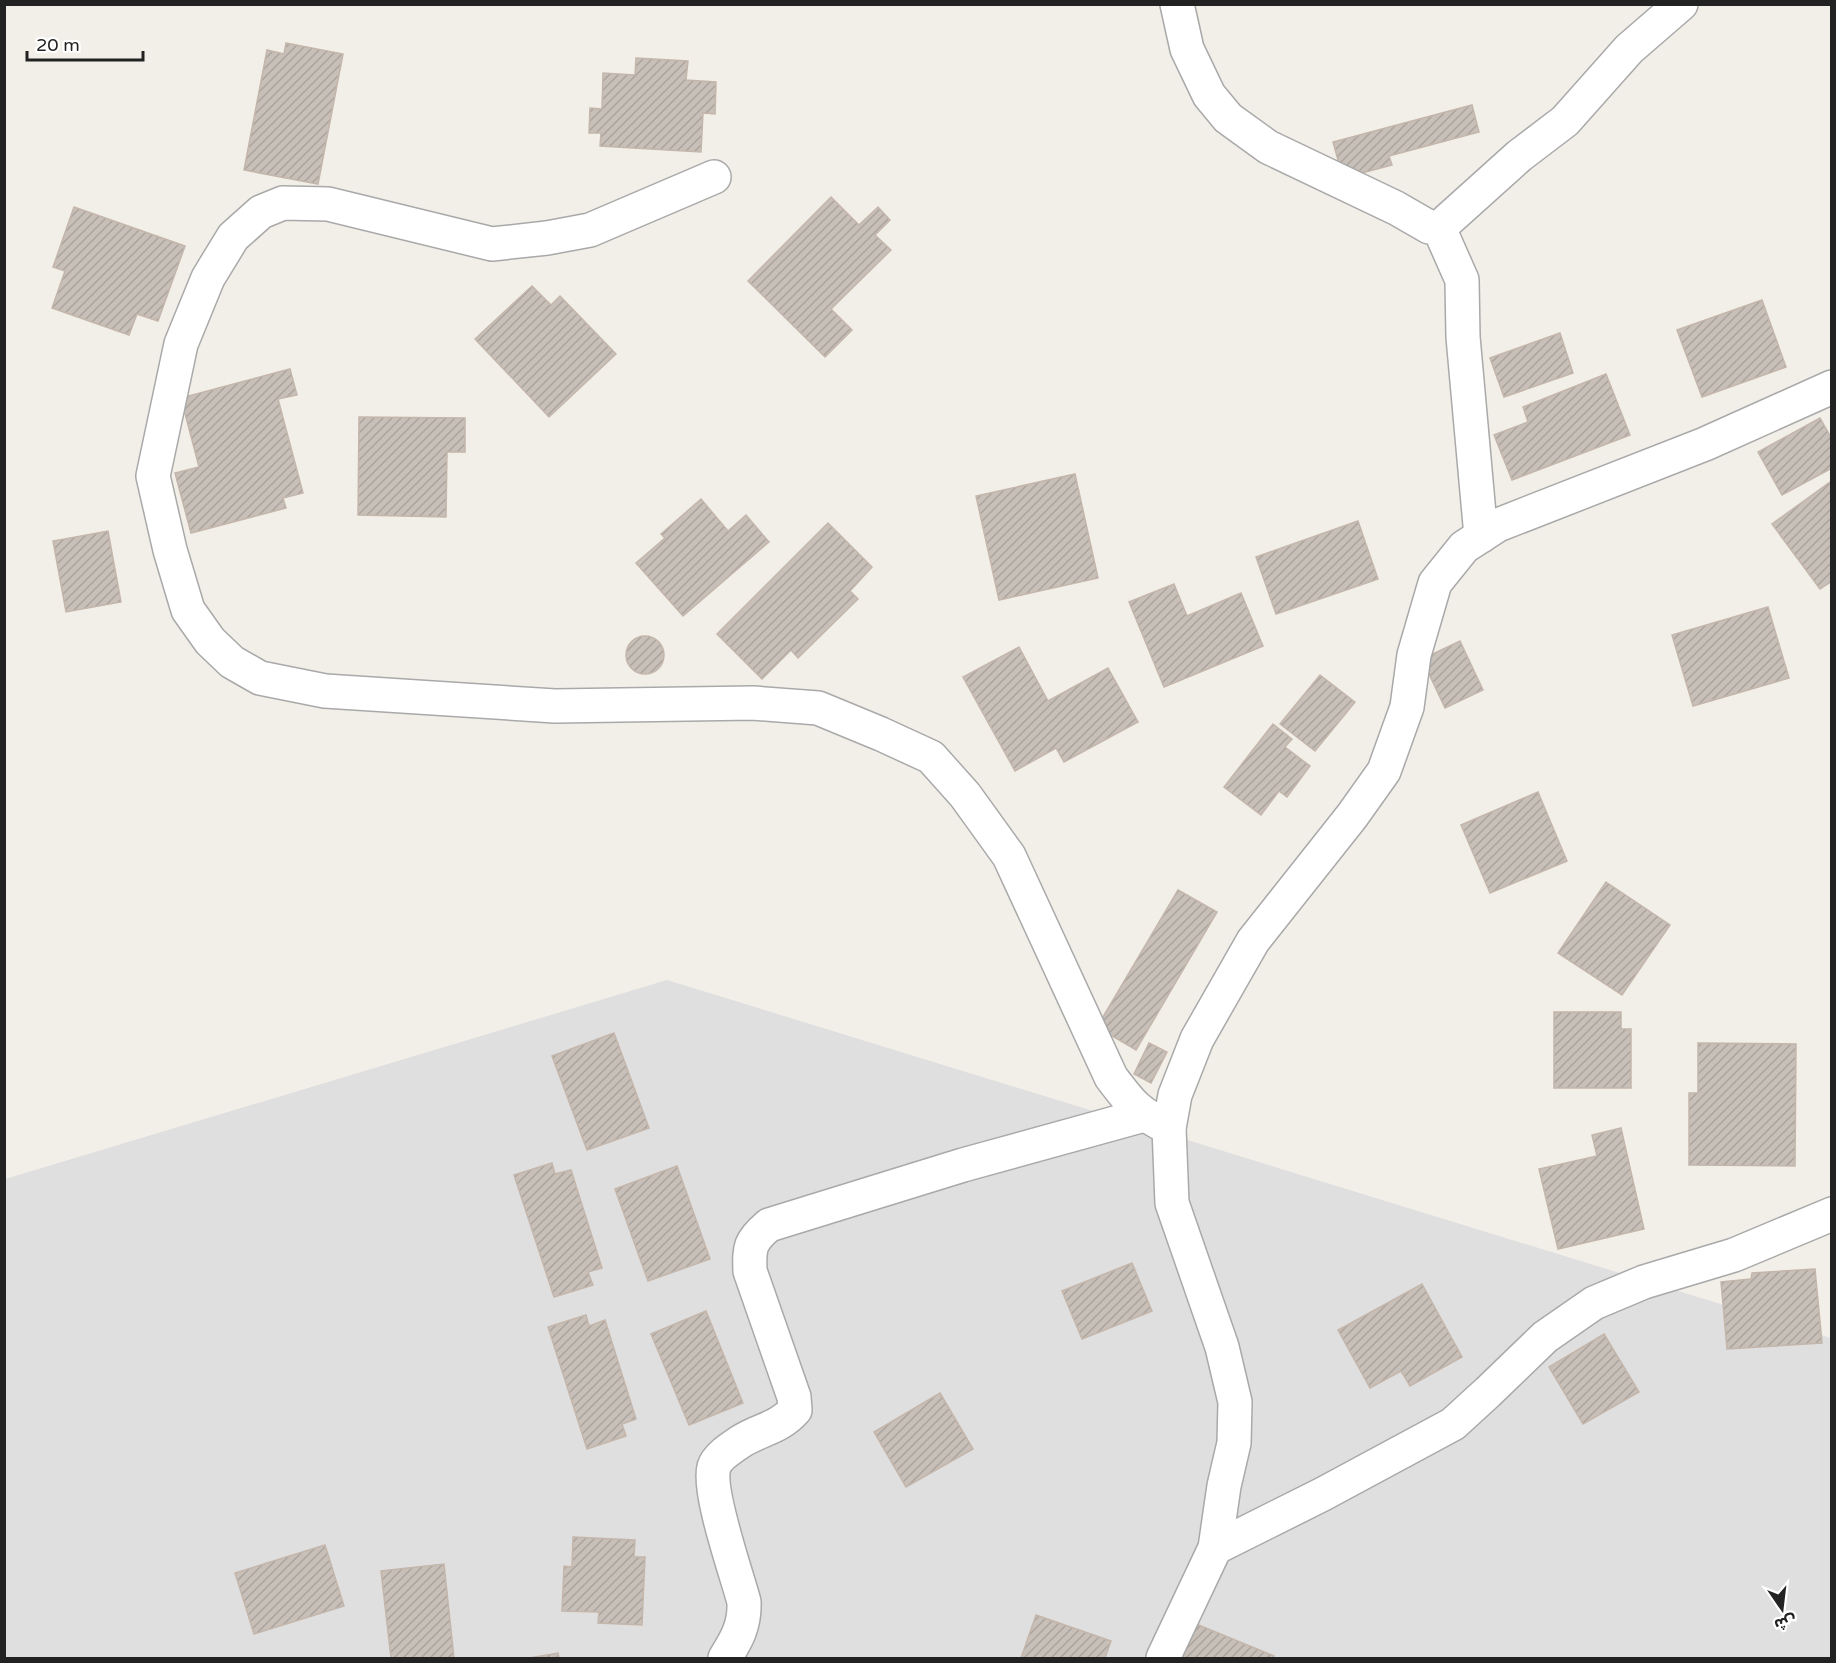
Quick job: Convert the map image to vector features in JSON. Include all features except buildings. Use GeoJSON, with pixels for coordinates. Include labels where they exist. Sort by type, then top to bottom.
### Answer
{"type":"FeatureCollection","features":[{"type":"Feature","properties":{"kind":"street"},"geometry":{"type":"LineString","coordinates":[[1177,4],[1187,49],[1209,95],[1228,118],[1268,147],[1396,208],[1429,227],[1439,228],[1519,156],[1565,121],[1629,49],[1681,4]]}},
{"type":"Feature","properties":{"kind":"street"},"geometry":{"type":"LineString","coordinates":[[714,177],[590,230],[547,238],[492,244],[328,204],[283,203],[261,212],[234,237],[223,253],[208,278],[185,333],[153,476],[170,550],[188,610],[210,641],[232,662],[260,678],[303,687],[325,691],[555,706],[753,703],[818,708],[931,757],[965,795],[1009,856],[1110,1077],[1131,1104],[1156,1122],[1172,1203],[1222,1347],[1234,1402],[1234,1443],[1224,1486],[1215,1548],[1163,1659]]}},
{"type":"Feature","properties":{"kind":"street"},"geometry":{"type":"LineString","coordinates":[[1439,228],[1462,280],[1463,337],[1481,536]]}},
{"type":"Feature","properties":{"kind":"street"},"geometry":{"type":"LineString","coordinates":[[725,1659],[745,1617],[744,1602],[713,1487],[714,1467],[721,1456],[742,1441],[785,1420],[795,1410],[794,1397],[750,1272],[749,1250],[756,1236],[769,1225],[780,1221],[963,1165],[1156,1122],[1175,1095],[1197,1039],[1253,941],[1352,816],[1384,771],[1407,707],[1414,655],[1435,583],[1464,547],[1498,525],[1705,444],[1832,387]]}},
{"type":"Feature","properties":{"kind":"street"},"geometry":{"type":"LineString","coordinates":[[1215,1548],[1323,1494],[1453,1424],[1545,1337],[1594,1303],[1644,1282],[1734,1255],[1832,1214]]}},
{"type":"Feature","properties":{"kind":"shaded area"},"geometry":{"type":"Polygon","coordinates":[[[667,980],[1831,1338],[1831,1658],[5,1658],[5,1179],[667,980]]]}}]}
